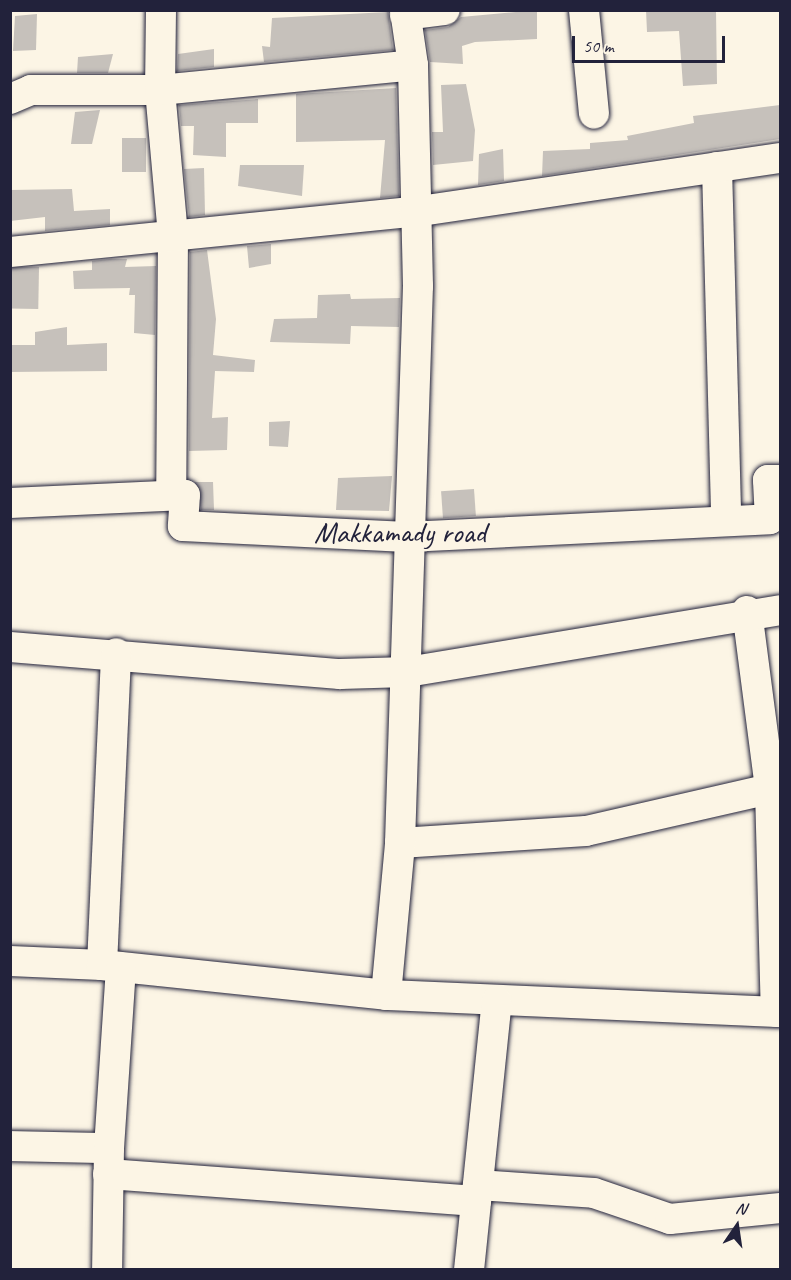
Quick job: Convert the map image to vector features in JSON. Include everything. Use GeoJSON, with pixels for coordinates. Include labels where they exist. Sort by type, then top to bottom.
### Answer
{"type":"FeatureCollection","features":[{"type":"Feature","properties":{"kind":"street"},"geometry":{"type":"LineString","coordinates":[[10,503],[171,495],[173,236],[160,90],[161,10]]}},
{"type":"Feature","properties":{"kind":"street"},"geometry":{"type":"LineString","coordinates":[[386,995],[400,843],[407,672],[407,537],[418,286],[414,212],[413,65],[405,13],[445,10]]}},
{"type":"Feature","properties":{"kind":"street"},"geometry":{"type":"LineString","coordinates":[[584,10],[594,114]]}},
{"type":"Feature","properties":{"kind":"street"},"geometry":{"type":"LineString","coordinates":[[10,99],[30,90],[160,90],[413,65]]}},
{"type":"Feature","properties":{"kind":"street"},"geometry":{"type":"LineString","coordinates":[[10,252],[414,212],[780,158]]}},
{"type":"Feature","properties":{"kind":"street"},"geometry":{"type":"LineString","coordinates":[[717,167],[726,521]]}},
{"type":"Feature","properties":{"kind":"street","name":"Makkamady road"},"geometry":{"type":"LineString","coordinates":[[171,495],[185,495],[183,526],[407,537],[770,519],[768,480],[780,480]]}},
{"type":"Feature","properties":{"kind":"street"},"geometry":{"type":"LineString","coordinates":[[10,647],[116,653],[340,674],[407,672],[747,611],[780,610]]}},
{"type":"Feature","properties":{"kind":"street"},"geometry":{"type":"LineString","coordinates":[[10,961],[111,966],[386,995],[778,1012],[770,789],[747,611]]}},
{"type":"Feature","properties":{"kind":"street"},"geometry":{"type":"LineString","coordinates":[[107,1269],[116,653]]}},
{"type":"Feature","properties":{"kind":"street"},"geometry":{"type":"LineString","coordinates":[[400,843],[586,831],[770,789]]}},
{"type":"Feature","properties":{"kind":"street"},"geometry":{"type":"LineString","coordinates":[[469,1269],[497,1001]]}},
{"type":"Feature","properties":{"kind":"street"},"geometry":{"type":"LineString","coordinates":[[10,1146],[109,1161],[477,1193],[594,1193],[670,1219],[780,1208]]}},
{"type":"Feature","properties":{"kind":"building"},"geometry":{"type":"Polygon","coordinates":[[[537,10],[537,39],[475,42],[462,46],[463,64],[430,62],[425,30],[448,27],[461,17],[537,10]]]}},
{"type":"Feature","properties":{"kind":"building"},"geometry":{"type":"Polygon","coordinates":[[[646,10],[716,10],[717,84],[683,86],[679,31],[647,32],[646,10]]]}},
{"type":"Feature","properties":{"kind":"building"},"geometry":{"type":"Polygon","coordinates":[[[388,12],[393,50],[264,62],[262,46],[270,47],[272,18],[388,12]]]}},
{"type":"Feature","properties":{"kind":"building"},"geometry":{"type":"Polygon","coordinates":[[[37,14],[36,50],[13,51],[15,16],[37,14]]]}},
{"type":"Feature","properties":{"kind":"building"},"geometry":{"type":"Polygon","coordinates":[[[214,49],[214,67],[177,71],[178,54],[214,49]]]}},
{"type":"Feature","properties":{"kind":"building"},"geometry":{"type":"Polygon","coordinates":[[[113,54],[108,73],[77,73],[78,57],[113,54]]]}},
{"type":"Feature","properties":{"kind":"building"},"geometry":{"type":"Polygon","coordinates":[[[466,84],[475,130],[473,161],[433,165],[432,132],[443,132],[441,85],[466,84]]]}},
{"type":"Feature","properties":{"kind":"building"},"geometry":{"type":"Polygon","coordinates":[[[396,88],[399,196],[380,198],[385,140],[296,142],[296,94],[396,88]]]}},
{"type":"Feature","properties":{"kind":"building"},"geometry":{"type":"Polygon","coordinates":[[[258,99],[258,123],[226,123],[226,157],[193,155],[194,126],[181,126],[179,105],[258,99]]]}},
{"type":"Feature","properties":{"kind":"building"},"geometry":{"type":"Polygon","coordinates":[[[780,105],[780,139],[542,176],[543,151],[590,149],[590,143],[628,140],[627,136],[694,123],[693,116],[780,105]]]}},
{"type":"Feature","properties":{"kind":"building"},"geometry":{"type":"Polygon","coordinates":[[[100,110],[92,144],[71,144],[75,112],[100,110]]]}},
{"type":"Feature","properties":{"kind":"building"},"geometry":{"type":"Polygon","coordinates":[[[122,138],[146,138],[146,172],[122,172],[122,138]]]}},
{"type":"Feature","properties":{"kind":"building"},"geometry":{"type":"Polygon","coordinates":[[[503,149],[504,181],[478,185],[479,154],[503,149]]]}},
{"type":"Feature","properties":{"kind":"building"},"geometry":{"type":"Polygon","coordinates":[[[240,165],[304,165],[302,196],[238,186],[240,165]]]}},
{"type":"Feature","properties":{"kind":"building"},"geometry":{"type":"Polygon","coordinates":[[[204,168],[205,215],[189,217],[184,169],[204,168]]]}},
{"type":"Feature","properties":{"kind":"building"},"geometry":{"type":"Polygon","coordinates":[[[72,189],[74,211],[110,209],[110,225],[45,231],[45,217],[10,221],[10,190],[72,189]]]}},
{"type":"Feature","properties":{"kind":"building"},"geometry":{"type":"Polygon","coordinates":[[[271,244],[271,264],[249,268],[247,246],[271,244]]]}},
{"type":"Feature","properties":{"kind":"building"},"geometry":{"type":"Polygon","coordinates":[[[207,250],[216,319],[213,355],[255,360],[254,372],[215,371],[212,418],[228,417],[227,450],[189,451],[190,252],[207,250]]]}},
{"type":"Feature","properties":{"kind":"building"},"geometry":{"type":"Polygon","coordinates":[[[127,259],[125,267],[156,266],[155,335],[134,333],[135,295],[129,295],[130,288],[74,289],[73,271],[92,270],[92,261],[127,259]]]}},
{"type":"Feature","properties":{"kind":"building"},"geometry":{"type":"Polygon","coordinates":[[[10,266],[39,267],[38,309],[10,309],[10,266]]]}},
{"type":"Feature","properties":{"kind":"building"},"geometry":{"type":"Polygon","coordinates":[[[350,294],[351,299],[400,298],[399,327],[351,326],[350,344],[270,342],[274,319],[317,318],[318,295],[350,294]]]}},
{"type":"Feature","properties":{"kind":"building"},"geometry":{"type":"Polygon","coordinates":[[[67,327],[67,345],[107,343],[107,371],[10,372],[10,345],[35,345],[35,332],[67,327]]]}},
{"type":"Feature","properties":{"kind":"building"},"geometry":{"type":"Polygon","coordinates":[[[290,421],[288,447],[269,446],[269,422],[290,421]]]}},
{"type":"Feature","properties":{"kind":"building"},"geometry":{"type":"Polygon","coordinates":[[[392,476],[389,511],[336,510],[338,478],[392,476]]]}},
{"type":"Feature","properties":{"kind":"building"},"geometry":{"type":"Polygon","coordinates":[[[195,482],[213,482],[214,510],[201,510],[195,482]]]}},
{"type":"Feature","properties":{"kind":"building"},"geometry":{"type":"Polygon","coordinates":[[[474,489],[476,516],[443,518],[441,491],[474,489]]]}}]}
